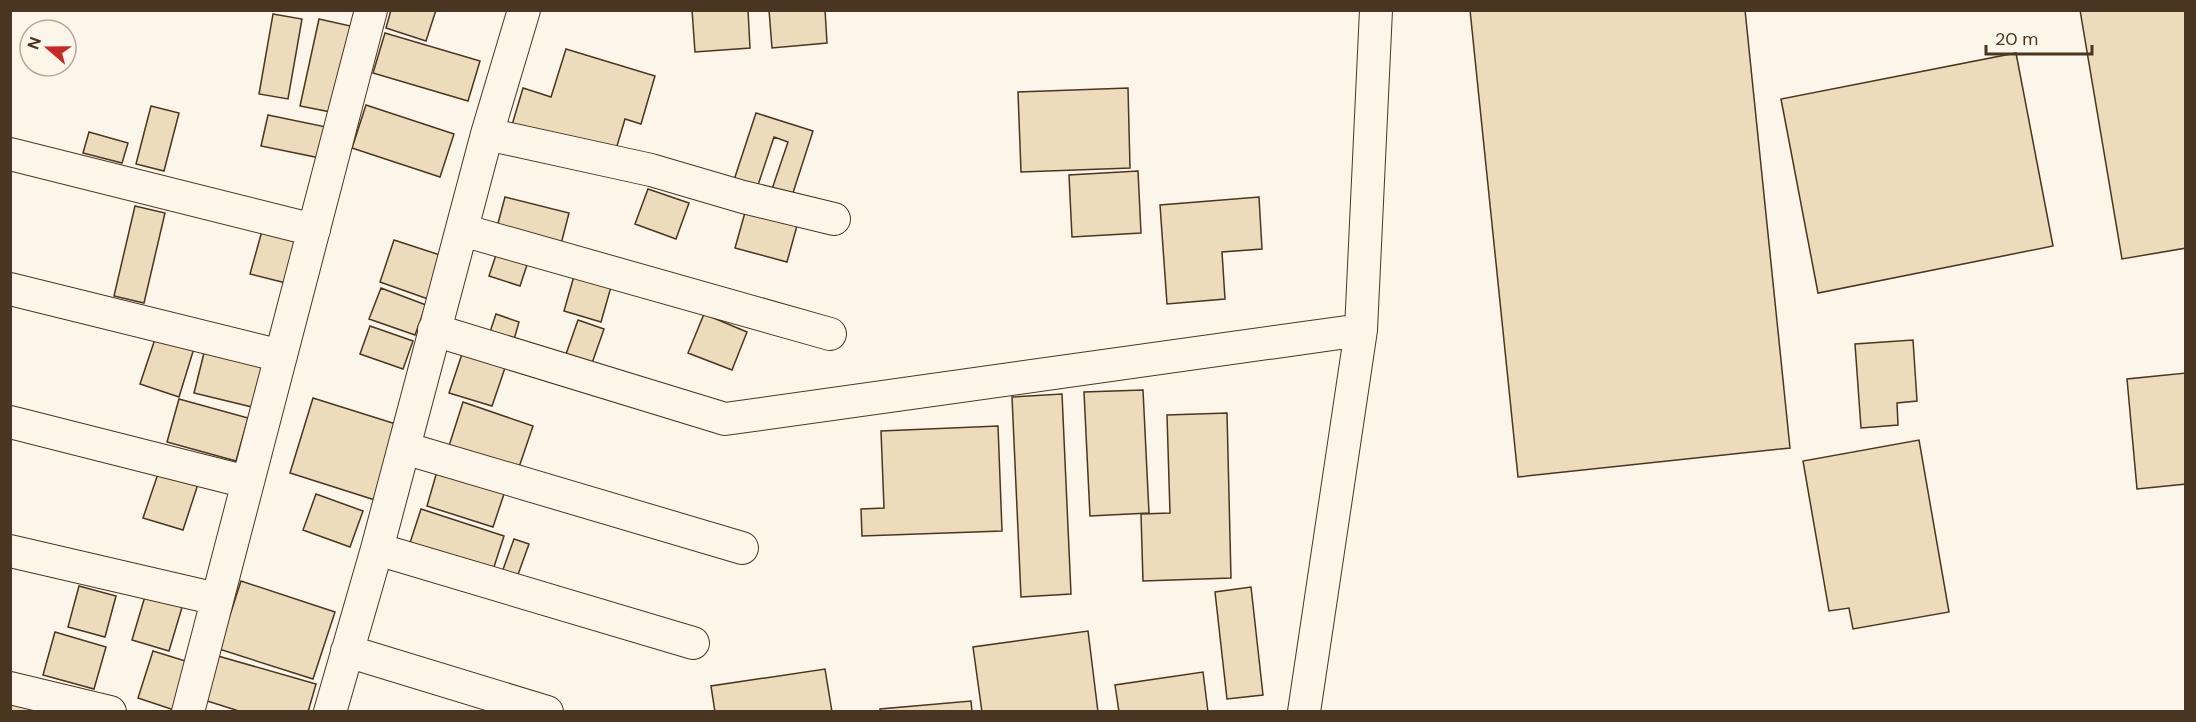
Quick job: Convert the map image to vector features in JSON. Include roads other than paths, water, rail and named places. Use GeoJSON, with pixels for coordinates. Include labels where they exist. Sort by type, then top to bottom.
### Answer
{"type":"FeatureCollection","features":[{"type":"Feature","properties":{"kind":"street"},"geometry":{"type":"LineString","coordinates":[[188,711],[371,10]]}},
{"type":"Feature","properties":{"kind":"street"},"geometry":{"type":"LineString","coordinates":[[330,711],[377,549],[487,134],[524,10]]}},
{"type":"Feature","properties":{"kind":"street"},"geometry":{"type":"LineString","coordinates":[[1304,711],[1361,330],[1376,10]]}},
{"type":"Feature","properties":{"kind":"street"},"geometry":{"type":"LineString","coordinates":[[487,134],[651,170],[742,197],[834,219]]}},
{"type":"Feature","properties":{"kind":"street"},"geometry":{"type":"LineString","coordinates":[[10,154],[314,230]]}},
{"type":"Feature","properties":{"kind":"street"},"geometry":{"type":"LineString","coordinates":[[462,230],[830,334]]}},
{"type":"Feature","properties":{"kind":"street"},"geometry":{"type":"LineString","coordinates":[[10,289],[281,357]]}},
{"type":"Feature","properties":{"kind":"street"},"geometry":{"type":"LineString","coordinates":[[434,330],[725,419],[1361,330]]}},
{"type":"Feature","properties":{"kind":"street"},"geometry":{"type":"LineString","coordinates":[[10,422],[247,482]]}},
{"type":"Feature","properties":{"kind":"street"},"geometry":{"type":"LineString","coordinates":[[404,448],[742,548]]}},
{"type":"Feature","properties":{"kind":"street"},"geometry":{"type":"LineString","coordinates":[[377,549],[693,643]]}},
{"type":"Feature","properties":{"kind":"street"},"geometry":{"type":"LineString","coordinates":[[10,551],[218,599]]}},
{"type":"Feature","properties":{"kind":"street"},"geometry":{"type":"LineString","coordinates":[[347,651],[547,711]]}},
{"type":"Feature","properties":{"kind":"street"},"geometry":{"type":"LineString","coordinates":[[10,688],[110,711]]}}]}
